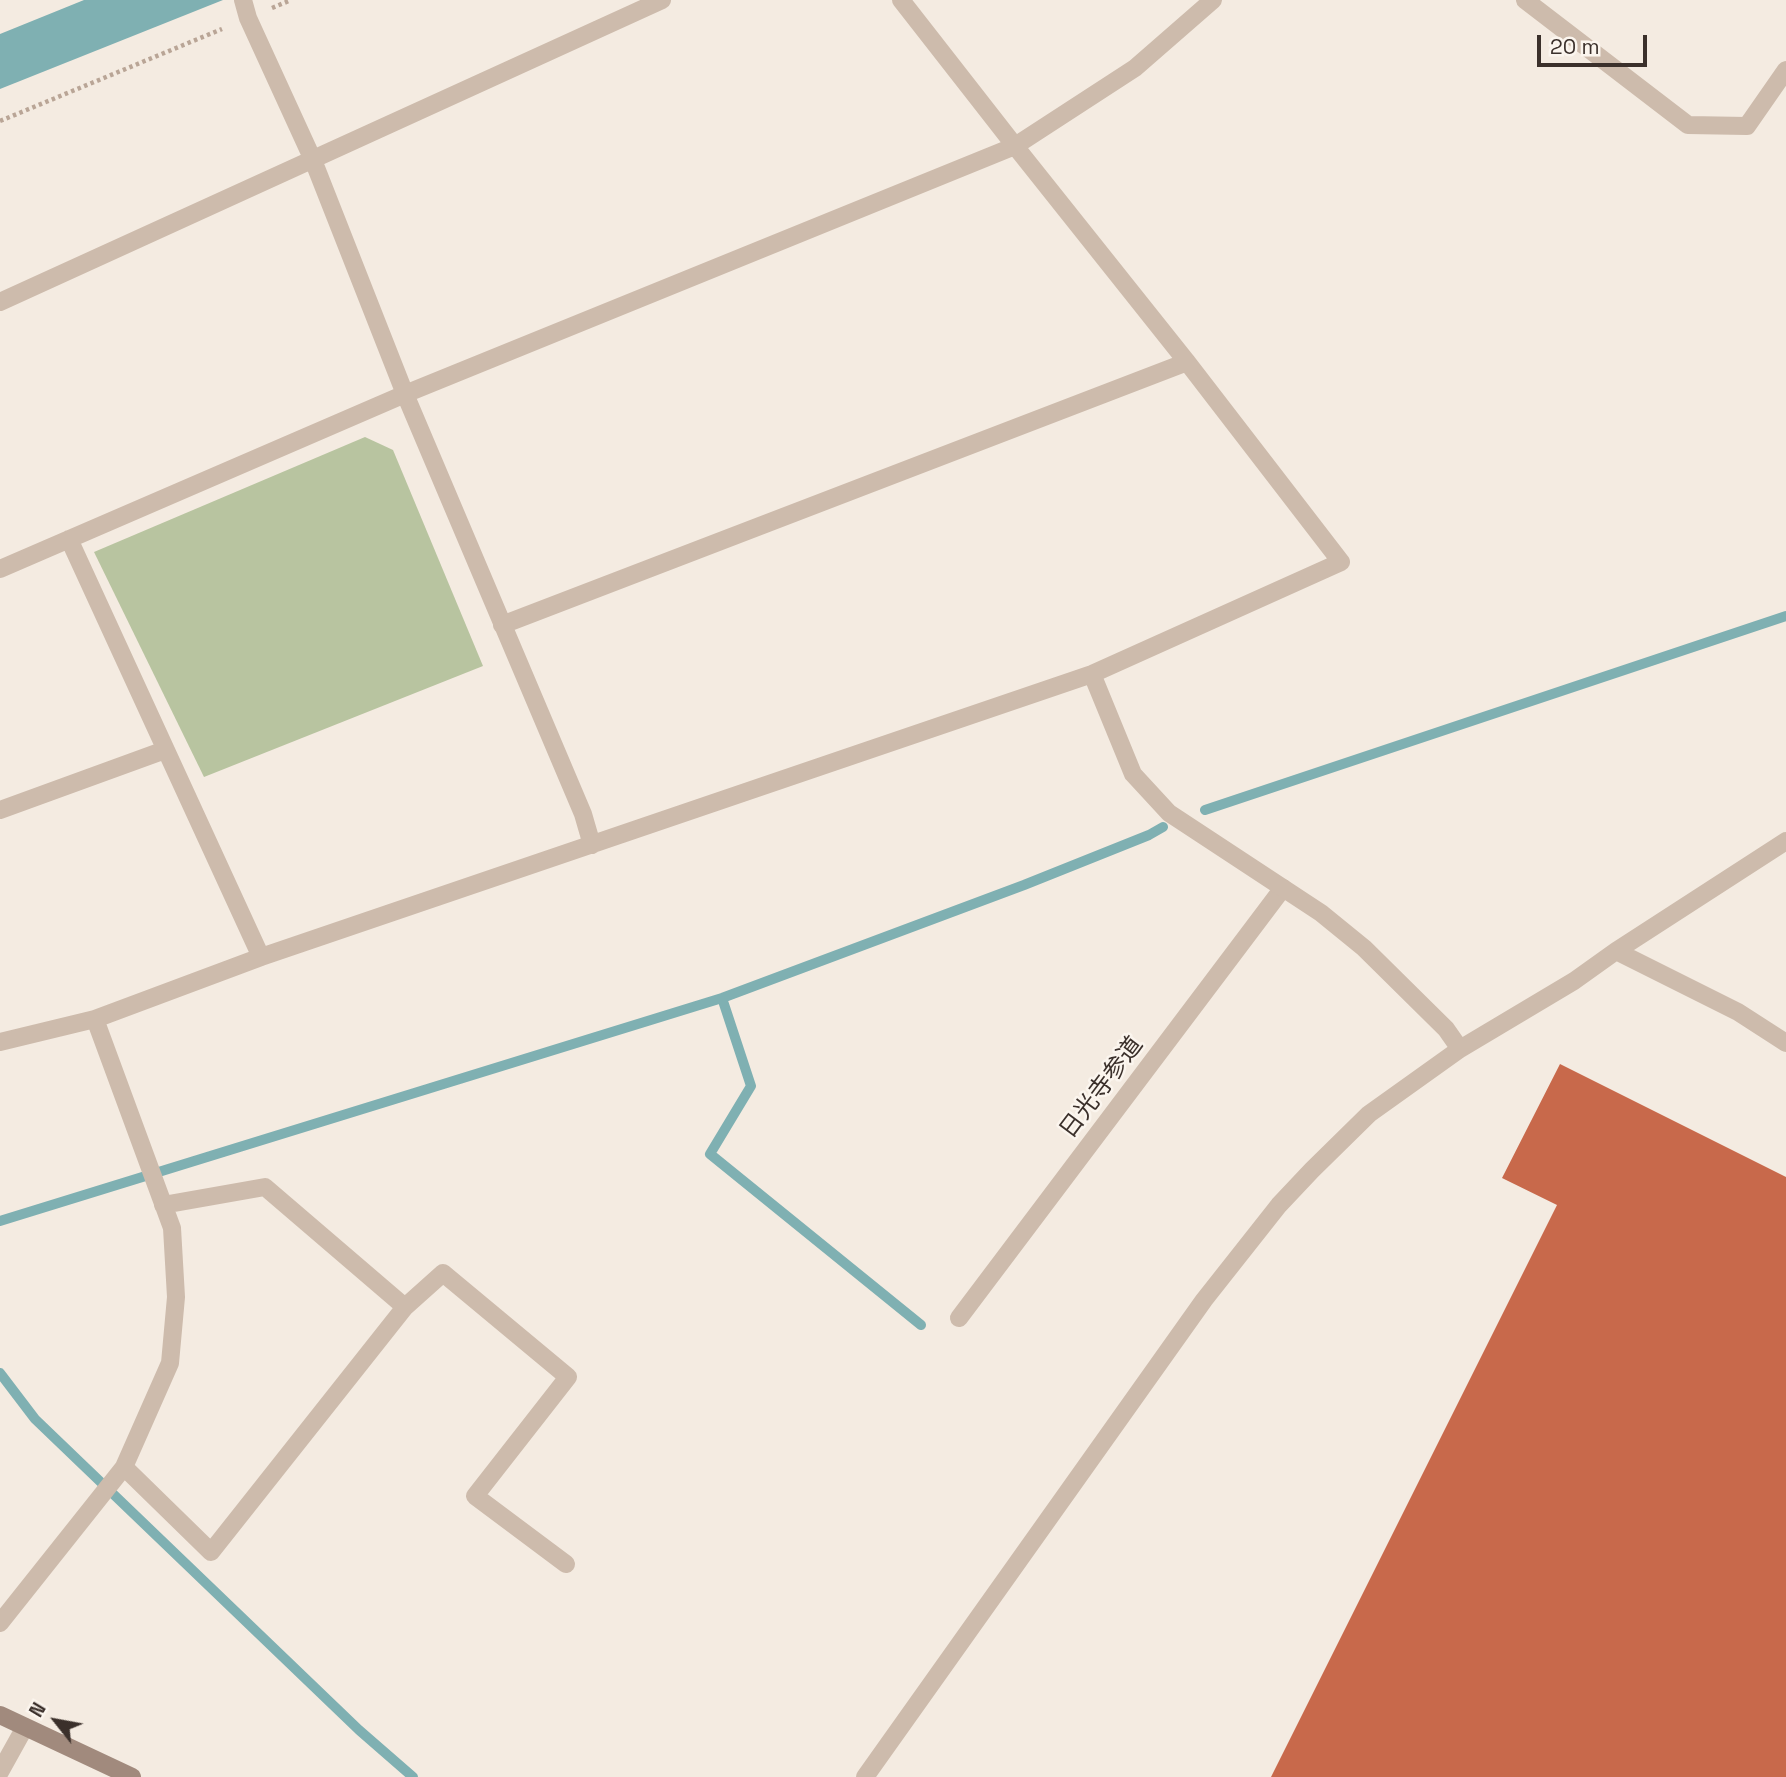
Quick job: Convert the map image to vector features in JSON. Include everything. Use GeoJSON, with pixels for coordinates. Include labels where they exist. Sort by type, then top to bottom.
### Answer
{"type":"FeatureCollection","features":[{"type":"Feature","properties":{"kind":"main road"},"geometry":{"type":"LineString","coordinates":[[0,1715],[132,1777]]}},
{"type":"Feature","properties":{"kind":"street"},"geometry":{"type":"LineString","coordinates":[[0,302],[662,0]]}},
{"type":"Feature","properties":{"kind":"street"},"geometry":{"type":"LineString","coordinates":[[0,1042],[95,1018],[261,957],[1092,674],[1341,562],[901,0]]}},
{"type":"Feature","properties":{"kind":"street"},"geometry":{"type":"LineString","coordinates":[[0,569],[405,394],[1015,146],[1135,68],[1213,0]]}},
{"type":"Feature","properties":{"kind":"street"},"geometry":{"type":"LineString","coordinates":[[1525,0],[1688,125],[1747,126],[1786,70]]}},
{"type":"Feature","properties":{"kind":"street"},"geometry":{"type":"LineString","coordinates":[[244,4],[313,160],[405,394],[583,814],[592,845]]}},
{"type":"Feature","properties":{"kind":"street"},"geometry":{"type":"LineString","coordinates":[[502,625],[1187,362]]}},
{"type":"Feature","properties":{"kind":"street"},"geometry":{"type":"LineString","coordinates":[[69,539],[261,957]]}},
{"type":"Feature","properties":{"kind":"street"},"geometry":{"type":"LineString","coordinates":[[1092,674],[1133,774],[1149,793],[1169,813],[1321,913],[1364,948],[1446,1029],[1460,1049]]}},
{"type":"Feature","properties":{"kind":"street"},"geometry":{"type":"LineString","coordinates":[[0,810],[165,750]]}},
{"type":"Feature","properties":{"kind":"street"},"geometry":{"type":"LineString","coordinates":[[865,1777],[1204,1300],[1279,1205],[1369,1114],[1460,1049],[1574,981],[1786,841]]}},
{"type":"Feature","properties":{"kind":"street","name":"日光寺参道"},"geometry":{"type":"LineString","coordinates":[[959,1318],[1283,888]]}},
{"type":"Feature","properties":{"kind":"street"},"geometry":{"type":"LineString","coordinates":[[1616,951],[1738,1012],[1786,1044]]}},
{"type":"Feature","properties":{"kind":"street"},"geometry":{"type":"LineString","coordinates":[[0,1623],[124,1467],[170,1363],[176,1297],[172,1228],[95,1018]]}},
{"type":"Feature","properties":{"kind":"street"},"geometry":{"type":"LineString","coordinates":[[163,1205],[265,1187],[405,1307]]}},
{"type":"Feature","properties":{"kind":"street"},"geometry":{"type":"LineString","coordinates":[[124,1467],[211,1552],[405,1307],[443,1273],[568,1377],[475,1496],[566,1564]]}},
{"type":"Feature","properties":{"kind":"street"},"geometry":{"type":"LineString","coordinates":[[0,1772],[25,1727]]}},
{"type":"Feature","properties":{"kind":"path"},"geometry":{"type":"LineString","coordinates":[[273,8],[291,0]]}},
{"type":"Feature","properties":{"kind":"path"},"geometry":{"type":"LineString","coordinates":[[0,121],[227,27]]}},
{"type":"Feature","properties":{"kind":"green space"},"geometry":{"type":"Polygon","coordinates":[[[365,437],[393,450],[483,666],[204,777],[94,552],[365,437]]]}},
{"type":"Feature","properties":{"kind":"water"},"geometry":{"type":"Polygon","coordinates":[[[84,0],[223,0],[0,89],[0,34],[84,0]]]}},
{"type":"Feature","properties":{"kind":"building"},"geometry":{"type":"Polygon","coordinates":[[[1560,1064],[1786,1177],[1786,1777],[1271,1777],[1557,1205],[1502,1178],[1560,1064]]]}},
{"type":"Feature","properties":{"kind":"waterway"},"geometry":{"type":"LineString","coordinates":[[1205,810],[1786,616]]}},
{"type":"Feature","properties":{"kind":"waterway"},"geometry":{"type":"LineString","coordinates":[[0,1221],[722,998],[1024,885],[1163,827]]}},
{"type":"Feature","properties":{"kind":"waterway"},"geometry":{"type":"LineString","coordinates":[[722,998],[751,1086],[710,1154],[921,1325]]}},
{"type":"Feature","properties":{"kind":"waterway"},"geometry":{"type":"LineString","coordinates":[[0,1373],[35,1419],[359,1730],[413,1777]]}}]}
